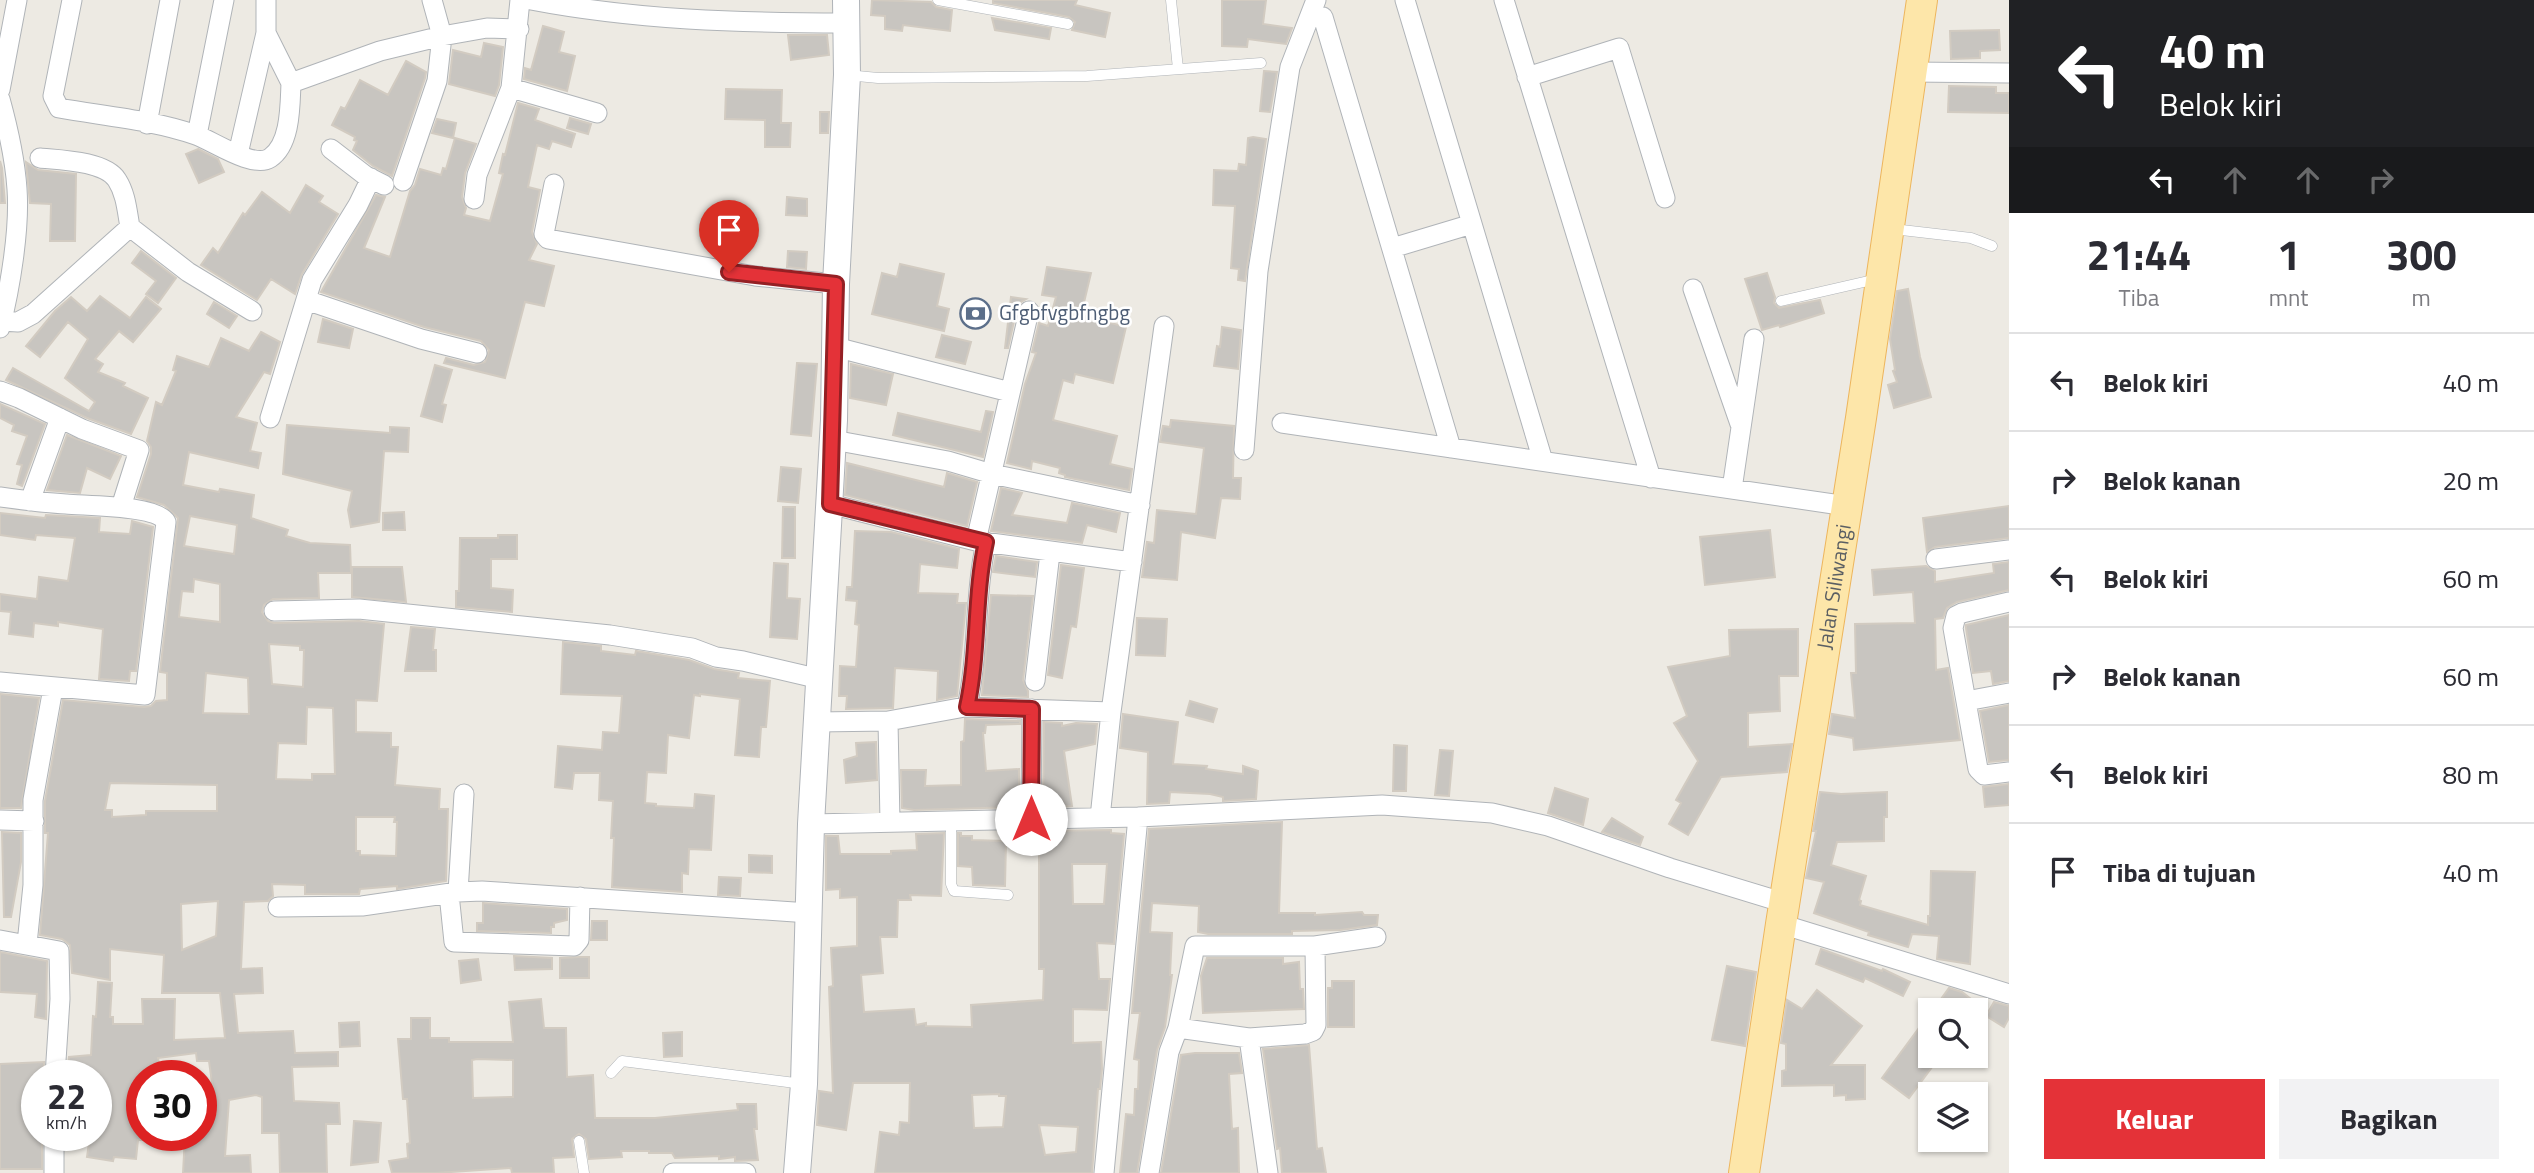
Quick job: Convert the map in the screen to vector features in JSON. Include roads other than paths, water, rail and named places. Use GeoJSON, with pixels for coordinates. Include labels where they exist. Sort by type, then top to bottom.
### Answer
{"type":"FeatureCollection","features":[{"type":"Feature","properties":{"kind":"main road","name":"Jalan Siliwangi"},"geometry":{"type":"LineString","coordinates":[[1744,1173],[1922,0]]}},
{"type":"Feature","properties":{"kind":"main road"},"geometry":{"type":"LineString","coordinates":[[797,1173],[804,1084],[811,824],[833,440],[846,11]]}},
{"type":"Feature","properties":{"kind":"street"},"geometry":{"type":"LineString","coordinates":[[0,90],[17,0]]}},
{"type":"Feature","properties":{"kind":"street"},"geometry":{"type":"LineString","coordinates":[[72,0],[53,96],[59,108],[197,135],[260,161],[276,153],[284,139],[290,108],[291,83],[265,33]]}},
{"type":"Feature","properties":{"kind":"street"},"geometry":{"type":"LineString","coordinates":[[147,124],[170,0]]}},
{"type":"Feature","properties":{"kind":"street"},"geometry":{"type":"LineString","coordinates":[[197,135],[223,0]]}},
{"type":"Feature","properties":{"kind":"street"},"geometry":{"type":"LineString","coordinates":[[238,154],[265,33],[266,0]]}},
{"type":"Feature","properties":{"kind":"street"},"geometry":{"type":"LineString","coordinates":[[270,418],[312,280],[358,205],[386,181],[437,81],[442,36],[432,0]]}},
{"type":"Feature","properties":{"kind":"street"},"geometry":{"type":"LineString","coordinates":[[474,199],[477,175],[511,88],[520,0]]}},
{"type":"Feature","properties":{"kind":"street"},"geometry":{"type":"LineString","coordinates":[[531,0],[588,11],[665,19],[846,11]]}},
{"type":"Feature","properties":{"kind":"street"},"geometry":{"type":"LineString","coordinates":[[1405,0],[1543,461]]}},
{"type":"Feature","properties":{"kind":"street"},"geometry":{"type":"LineString","coordinates":[[1504,0],[1651,478]]}},
{"type":"Feature","properties":{"kind":"street"},"geometry":{"type":"LineString","coordinates":[[1320,8],[1451,448]]}},
{"type":"Feature","properties":{"kind":"street"},"geometry":{"type":"LineString","coordinates":[[1244,450],[1258,271],[1290,67],[1320,8]]}},
{"type":"Feature","properties":{"kind":"street"},"geometry":{"type":"LineString","coordinates":[[291,83],[380,51],[442,36],[487,28],[519,29]]}},
{"type":"Feature","properties":{"kind":"street"},"geometry":{"type":"LineString","coordinates":[[1527,77],[1619,48],[1665,198]]}},
{"type":"Feature","properties":{"kind":"street"},"geometry":{"type":"LineString","coordinates":[[1911,72],[2009,73]]}},
{"type":"Feature","properties":{"kind":"street"},"geometry":{"type":"LineString","coordinates":[[511,88],[597,113]]}},
{"type":"Feature","properties":{"kind":"street"},"geometry":{"type":"LineString","coordinates":[[0,99],[18,191],[16,228],[1,325],[18,322],[33,314],[131,227]]}},
{"type":"Feature","properties":{"kind":"street"},"geometry":{"type":"LineString","coordinates":[[331,149],[386,181]]}},
{"type":"Feature","properties":{"kind":"street"},"geometry":{"type":"LineString","coordinates":[[40,158],[82,163],[116,177],[124,195],[131,227],[188,272],[253,311]]}},
{"type":"Feature","properties":{"kind":"street"},"geometry":{"type":"LineString","coordinates":[[554,184],[544,234],[548,239],[755,276],[836,284]]}},
{"type":"Feature","properties":{"kind":"street"},"geometry":{"type":"LineString","coordinates":[[1391,248],[1472,224]]}},
{"type":"Feature","properties":{"kind":"street"},"geometry":{"type":"LineString","coordinates":[[1693,289],[1741,427]]}},
{"type":"Feature","properties":{"kind":"street"},"geometry":{"type":"LineString","coordinates":[[306,300],[421,339],[477,353]]}},
{"type":"Feature","properties":{"kind":"street"},"geometry":{"type":"LineString","coordinates":[[967,707],[974,677],[981,542],[992,474],[1029,311]]}},
{"type":"Feature","properties":{"kind":"street"},"geometry":{"type":"LineString","coordinates":[[1100,818],[1120,612],[1132,562],[1164,326]]}},
{"type":"Feature","properties":{"kind":"street"},"geometry":{"type":"LineString","coordinates":[[1732,489],[1754,339]]}},
{"type":"Feature","properties":{"kind":"street"},"geometry":{"type":"LineString","coordinates":[[835,347],[1010,392]]}},
{"type":"Feature","properties":{"kind":"street"},"geometry":{"type":"LineString","coordinates":[[0,391],[139,450],[121,507]]}},
{"type":"Feature","properties":{"kind":"street"},"geometry":{"type":"LineString","coordinates":[[30,501],[60,418]]}},
{"type":"Feature","properties":{"kind":"street"},"geometry":{"type":"LineString","coordinates":[[1282,423],[1847,506]]}},
{"type":"Feature","properties":{"kind":"street"},"geometry":{"type":"LineString","coordinates":[[833,440],[948,461],[992,474],[1140,505]]}},
{"type":"Feature","properties":{"kind":"street"},"geometry":{"type":"LineString","coordinates":[[0,497],[121,507],[161,516],[166,522],[145,695],[0,682]]}},
{"type":"Feature","properties":{"kind":"street"},"geometry":{"type":"LineString","coordinates":[[830,504],[981,542],[1132,562]]}},
{"type":"Feature","properties":{"kind":"street"},"geometry":{"type":"LineString","coordinates":[[1936,559],[2009,550]]}},
{"type":"Feature","properties":{"kind":"street"},"geometry":{"type":"LineString","coordinates":[[1035,681],[1051,553]]}},
{"type":"Feature","properties":{"kind":"street"},"geometry":{"type":"LineString","coordinates":[[2009,603],[1962,613],[1956,616],[1953,622],[1980,773],[2009,772]]}},
{"type":"Feature","properties":{"kind":"street"},"geometry":{"type":"LineString","coordinates":[[274,611],[372,610],[610,635],[692,649],[716,657],[820,679]]}},
{"type":"Feature","properties":{"kind":"street"},"geometry":{"type":"LineString","coordinates":[[27,944],[33,885],[33,800],[53,688]]}},
{"type":"Feature","properties":{"kind":"street"},"geometry":{"type":"LineString","coordinates":[[1966,701],[2009,693]]}},
{"type":"Feature","properties":{"kind":"street"},"geometry":{"type":"LineString","coordinates":[[817,722],[887,722],[967,707],[1111,712]]}},
{"type":"Feature","properties":{"kind":"street"},"geometry":{"type":"LineString","coordinates":[[1031,819],[1032,709]]}},
{"type":"Feature","properties":{"kind":"street"},"geometry":{"type":"LineString","coordinates":[[887,722],[890,822]]}},
{"type":"Feature","properties":{"kind":"street"},"geometry":{"type":"LineString","coordinates":[[464,794],[453,893],[454,942],[574,946],[579,940],[580,897]]}},
{"type":"Feature","properties":{"kind":"street"},"geometry":{"type":"LineString","coordinates":[[811,824],[1138,817],[1382,805],[1492,813],[1548,826],[1670,868],[1783,914],[2009,994]]}},
{"type":"Feature","properties":{"kind":"street"},"geometry":{"type":"LineString","coordinates":[[1104,1173],[1138,817]]}},
{"type":"Feature","properties":{"kind":"street"},"geometry":{"type":"LineString","coordinates":[[0,820],[34,821]]}},
{"type":"Feature","properties":{"kind":"street"},"geometry":{"type":"LineString","coordinates":[[278,907],[362,906],[482,891],[808,913]]}},
{"type":"Feature","properties":{"kind":"street"},"geometry":{"type":"LineString","coordinates":[[1149,1173],[1169,1052],[1178,1028],[1195,946],[1315,946],[1376,937]]}},
{"type":"Feature","properties":{"kind":"street"},"geometry":{"type":"LineString","coordinates":[[0,940],[59,951],[60,999],[56,1060]]}},
{"type":"Feature","properties":{"kind":"street"},"geometry":{"type":"LineString","coordinates":[[1178,1028],[1249,1038],[1305,1034],[1313,1031],[1316,1025],[1315,946]]}},
{"type":"Feature","properties":{"kind":"street"},"geometry":{"type":"LineString","coordinates":[[1249,1038],[1268,1173]]}},
{"type":"Feature","properties":{"kind":"street"},"geometry":{"type":"LineString","coordinates":[[54,1151],[54,1173]]}},
{"type":"Feature","properties":{"kind":"street"},"geometry":{"type":"LineString","coordinates":[[673,1173],[746,1173]]}},
{"type":"Feature","properties":{"kind":"lane"},"geometry":{"type":"LineString","coordinates":[[938,0],[1068,24]]}},
{"type":"Feature","properties":{"kind":"lane"},"geometry":{"type":"LineString","coordinates":[[1171,0],[1178,69]]}},
{"type":"Feature","properties":{"kind":"lane"},"geometry":{"type":"LineString","coordinates":[[846,75],[878,78],[1087,76],[1261,63]]}},
{"type":"Feature","properties":{"kind":"lane"},"geometry":{"type":"LineString","coordinates":[[1888,228],[1971,237],[1992,246]]}},
{"type":"Feature","properties":{"kind":"lane"},"geometry":{"type":"LineString","coordinates":[[1781,301],[1881,278]]}},
{"type":"Feature","properties":{"kind":"lane"},"geometry":{"type":"LineString","coordinates":[[951,821],[951,884],[954,891],[1008,895]]}},
{"type":"Feature","properties":{"kind":"lane"},"geometry":{"type":"LineString","coordinates":[[611,1073],[622,1061],[804,1084]]}},
{"type":"Feature","properties":{"kind":"lane"},"geometry":{"type":"LineString","coordinates":[[579,1141],[584,1173]]}},
{"type":"Feature","properties":{"kind":"place","name":"Gfgbfvgbfngbg"},"geometry":{"type":"Point","coordinates":[976,313]}}]}
